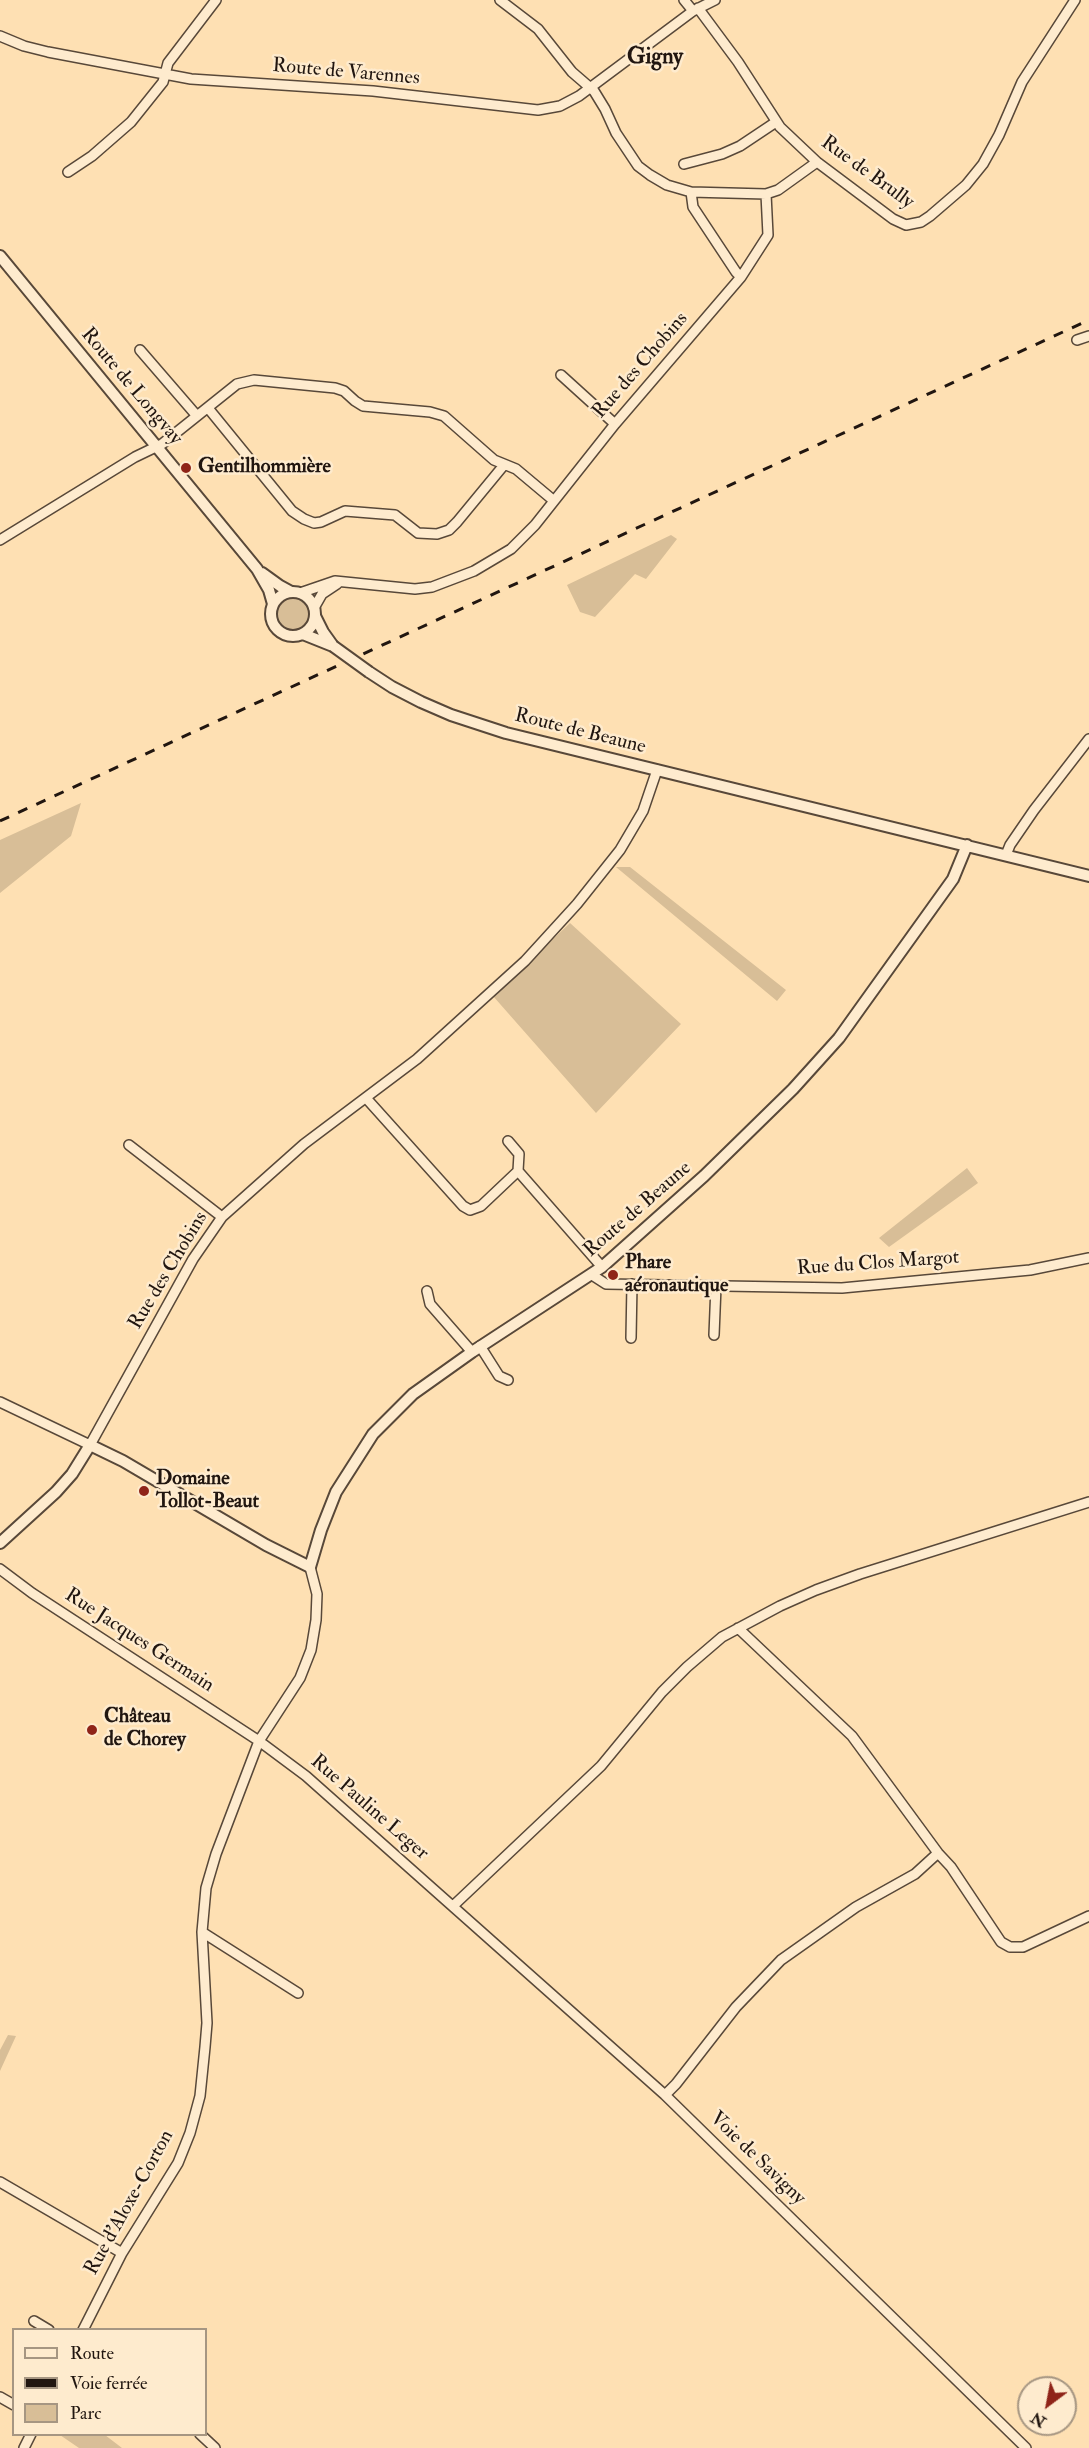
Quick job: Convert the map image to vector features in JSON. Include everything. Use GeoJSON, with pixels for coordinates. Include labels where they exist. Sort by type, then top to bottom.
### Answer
{"type":"FeatureCollection","features":[{"type":"Feature","properties":{"kind":"street"},"geometry":{"type":"LineString","coordinates":[[68,172],[92,156],[131,122],[163,82],[168,63],[216,0]]}},
{"type":"Feature","properties":{"kind":"street"},"geometry":{"type":"LineString","coordinates":[[500,0],[538,28],[572,72],[590,88],[605,109],[629,155],[650,176],[668,185],[691,192],[766,194],[778,190],[817,162]]}},
{"type":"Feature","properties":{"kind":"street","name":"Rue de Brully"},"geometry":{"type":"LineString","coordinates":[[684,0],[695,9],[738,62],[776,122],[817,162],[900,223],[912,224],[930,216],[966,185],[983,164],[999,135],[1022,82],[1075,0]]}},
{"type":"Feature","properties":{"kind":"street"},"geometry":{"type":"LineString","coordinates":[[695,9],[712,1]]}},
{"type":"Feature","properties":{"kind":"street","name":"Route de Varennes"},"geometry":{"type":"LineString","coordinates":[[0,36],[24,46],[48,52],[165,75],[220,83],[373,91],[525,111],[560,106],[590,88],[695,9]]}},
{"type":"Feature","properties":{"kind":"street"},"geometry":{"type":"LineString","coordinates":[[684,164],[704,160],[740,146],[776,122]]}},
{"type":"Feature","properties":{"kind":"street"},"geometry":{"type":"LineString","coordinates":[[691,192],[693,207],[741,277]]}},
{"type":"Feature","properties":{"kind":"street","name":"Rue des Chobins"},"geometry":{"type":"LineString","coordinates":[[341,582],[432,588],[474,571],[511,549],[535,525],[552,500],[615,424],[741,277],[768,236],[766,194]]}},
{"type":"Feature","properties":{"kind":"street","name":"Route de Longvay"},"geometry":{"type":"LineString","coordinates":[[0,256],[257,568],[280,586],[296,592]]}},
{"type":"Feature","properties":{"kind":"street"},"geometry":{"type":"LineString","coordinates":[[1077,340],[1089,336]]}},
{"type":"Feature","properties":{"kind":"street"},"geometry":{"type":"LineString","coordinates":[[140,350],[197,416]]}},
{"type":"Feature","properties":{"kind":"street"},"geometry":{"type":"LineString","coordinates":[[561,375],[615,424]]}},
{"type":"Feature","properties":{"kind":"street"},"geometry":{"type":"LineString","coordinates":[[0,540],[135,457],[158,446],[237,384],[248,380],[335,388],[344,391],[355,402],[363,406],[430,412],[444,416],[494,460],[516,469],[552,500]]}},
{"type":"Feature","properties":{"kind":"street"},"geometry":{"type":"LineString","coordinates":[[208,408],[292,511],[314,523],[321,522],[340,511],[395,515],[418,533],[437,534],[453,526],[504,465]]}},
{"type":"Feature","properties":{"kind":"street","name":"Route de Longvay"},"geometry":{"type":"LineString","coordinates":[[257,568],[273,604]]}},
{"type":"Feature","properties":{"kind":"street"},"geometry":{"type":"LineString","coordinates":[[333,646],[303,634],[291,636],[277,630],[271,619],[273,604],[280,596],[309,592],[331,581],[341,582]]}},
{"type":"Feature","properties":{"kind":"street"},"geometry":{"type":"LineString","coordinates":[[303,634],[312,626],[322,594],[341,582]]}},
{"type":"Feature","properties":{"kind":"street"},"geometry":{"type":"LineString","coordinates":[[296,592],[309,599],[323,632],[333,646]]}},
{"type":"Feature","properties":{"kind":"street","name":"Route de Beaune"},"geometry":{"type":"LineString","coordinates":[[333,646],[369,672],[407,695],[460,718],[506,733],[1089,876]]}},
{"type":"Feature","properties":{"kind":"street"},"geometry":{"type":"LineString","coordinates":[[1006,855],[1010,845],[1034,810],[1089,739]]}},
{"type":"Feature","properties":{"kind":"street","name":"Rue des Chobins"},"geometry":{"type":"LineString","coordinates":[[90,1445],[193,1259],[222,1217],[304,1144],[417,1059],[525,961],[599,877],[638,822],[648,801],[657,770]]}},
{"type":"Feature","properties":{"kind":"street","name":"Route de Beaune"},"geometry":{"type":"LineString","coordinates":[[310,1567],[336,1492],[373,1434],[413,1394],[476,1349],[602,1267],[733,1148],[793,1089],[839,1038],[953,879],[967,845]]}},
{"type":"Feature","properties":{"kind":"street"},"geometry":{"type":"LineString","coordinates":[[366,1098],[458,1201],[470,1210],[481,1206],[518,1171],[519,1154],[508,1141]]}},
{"type":"Feature","properties":{"kind":"street"},"geometry":{"type":"LineString","coordinates":[[129,1145],[222,1217]]}},
{"type":"Feature","properties":{"kind":"street"},"geometry":{"type":"LineString","coordinates":[[518,1171],[602,1267]]}},
{"type":"Feature","properties":{"kind":"street","name":"Rue du Clos Margot"},"geometry":{"type":"LineString","coordinates":[[591,1275],[606,1284],[842,1288],[1030,1270],[1089,1258]]}},
{"type":"Feature","properties":{"kind":"street"},"geometry":{"type":"LineString","coordinates":[[631,1338],[632,1284]]}},
{"type":"Feature","properties":{"kind":"street"},"geometry":{"type":"LineString","coordinates":[[714,1335],[716,1286]]}},
{"type":"Feature","properties":{"kind":"street"},"geometry":{"type":"LineString","coordinates":[[427,1292],[430,1304],[476,1349],[499,1376],[508,1380]]}},
{"type":"Feature","properties":{"kind":"street"},"geometry":{"type":"LineString","coordinates":[[0,1402],[123,1461],[266,1545],[310,1567]]}},
{"type":"Feature","properties":{"kind":"street"},"geometry":{"type":"LineString","coordinates":[[0,1543],[56,1492],[72,1474],[90,1445]]}},
{"type":"Feature","properties":{"kind":"street"},"geometry":{"type":"LineString","coordinates":[[453,1906],[601,1766],[662,1692],[687,1666],[722,1637],[780,1606],[860,1574],[1089,1502]]}},
{"type":"Feature","properties":{"kind":"street","name":"Rue d'Aloxe-Corton"},"geometry":{"type":"LineString","coordinates":[[84,2328],[122,2253],[178,2163],[200,2096],[207,2023],[202,1932],[206,1888],[216,1854],[259,1741],[300,1678],[311,1650],[317,1594],[310,1567]]}},
{"type":"Feature","properties":{"kind":"street","name":"Rue Jacques Germain"},"geometry":{"type":"LineString","coordinates":[[0,1569],[32,1593],[259,1741]]}},
{"type":"Feature","properties":{"kind":"street"},"geometry":{"type":"LineString","coordinates":[[738,1628],[852,1736],[938,1853],[956,1873],[996,1935],[1010,1947],[1023,1947],[1089,1916]]}},
{"type":"Feature","properties":{"kind":"street","name":"Rue Pauline Leger"},"geometry":{"type":"LineString","coordinates":[[259,1741],[306,1776],[453,1906]]}},
{"type":"Feature","properties":{"kind":"street"},"geometry":{"type":"LineString","coordinates":[[665,2095],[736,2007],[781,1960],[856,1906],[915,1874],[938,1853]]}},
{"type":"Feature","properties":{"kind":"street","name":"Voie de Savigny"},"geometry":{"type":"LineString","coordinates":[[453,1906],[665,2095],[1026,2448]]}},
{"type":"Feature","properties":{"kind":"street"},"geometry":{"type":"LineString","coordinates":[[202,1932],[298,1993]]}},
{"type":"Feature","properties":{"kind":"street"},"geometry":{"type":"LineString","coordinates":[[0,2182],[122,2253]]}},
{"type":"Feature","properties":{"kind":"street"},"geometry":{"type":"LineString","coordinates":[[34,2321],[46,2328]]}},
{"type":"Feature","properties":{"kind":"street"},"geometry":{"type":"LineString","coordinates":[[202,2436],[215,2448]]}},
{"type":"Feature","properties":{"kind":"green space"},"geometry":{"type":"Polygon","coordinates":[[[671,535],[677,539],[646,579],[635,574],[595,617],[580,612],[567,585],[671,535]]]}},
{"type":"Feature","properties":{"kind":"green space"},"geometry":{"type":"Polygon","coordinates":[[[293,597],[305,602],[310,614],[305,626],[293,631],[281,626],[276,614],[281,602],[293,597]]]}},
{"type":"Feature","properties":{"kind":"green space"},"geometry":{"type":"Polygon","coordinates":[[[81,803],[71,836],[0,893],[0,840],[81,803]]]}},
{"type":"Feature","properties":{"kind":"green space"},"geometry":{"type":"Polygon","coordinates":[[[616,867],[630,867],[786,990],[777,1001],[616,867]]]}},
{"type":"Feature","properties":{"kind":"green space"},"geometry":{"type":"Polygon","coordinates":[[[570,923],[681,1024],[596,1113],[493,996],[570,923]]]}},
{"type":"Feature","properties":{"kind":"green space"},"geometry":{"type":"Polygon","coordinates":[[[967,1168],[978,1183],[889,1247],[879,1238],[967,1168]]]}},
{"type":"Feature","properties":{"kind":"green space"},"geometry":{"type":"Polygon","coordinates":[[[8,2035],[16,2036],[0,2071],[0,2050],[8,2035]]]}},
{"type":"Feature","properties":{"kind":"green space"},"geometry":{"type":"Polygon","coordinates":[[[61,2436],[106,2436],[122,2448],[79,2448],[61,2436]]]}},
{"type":"Feature","properties":{"kind":"railway"},"geometry":{"type":"LineString","coordinates":[[0,821],[1089,320]]}},
{"type":"Feature","properties":{"kind":"place","name":"Gentilhommière"},"geometry":{"type":"Point","coordinates":[186,468]}},
{"type":"Feature","properties":{"kind":"place","name":"Phare aéronautique"},"geometry":{"type":"Point","coordinates":[613,1275]}},
{"type":"Feature","properties":{"kind":"place","name":"Domaine Tollot-Beaut"},"geometry":{"type":"Point","coordinates":[144,1491]}},
{"type":"Feature","properties":{"kind":"place","name":"Château de Chorey"},"geometry":{"type":"Point","coordinates":[92,1730]}},
{"type":"Feature","properties":{"kind":"district","name":"Gigny"},"geometry":{"type":"Point","coordinates":[655,58]}}]}
